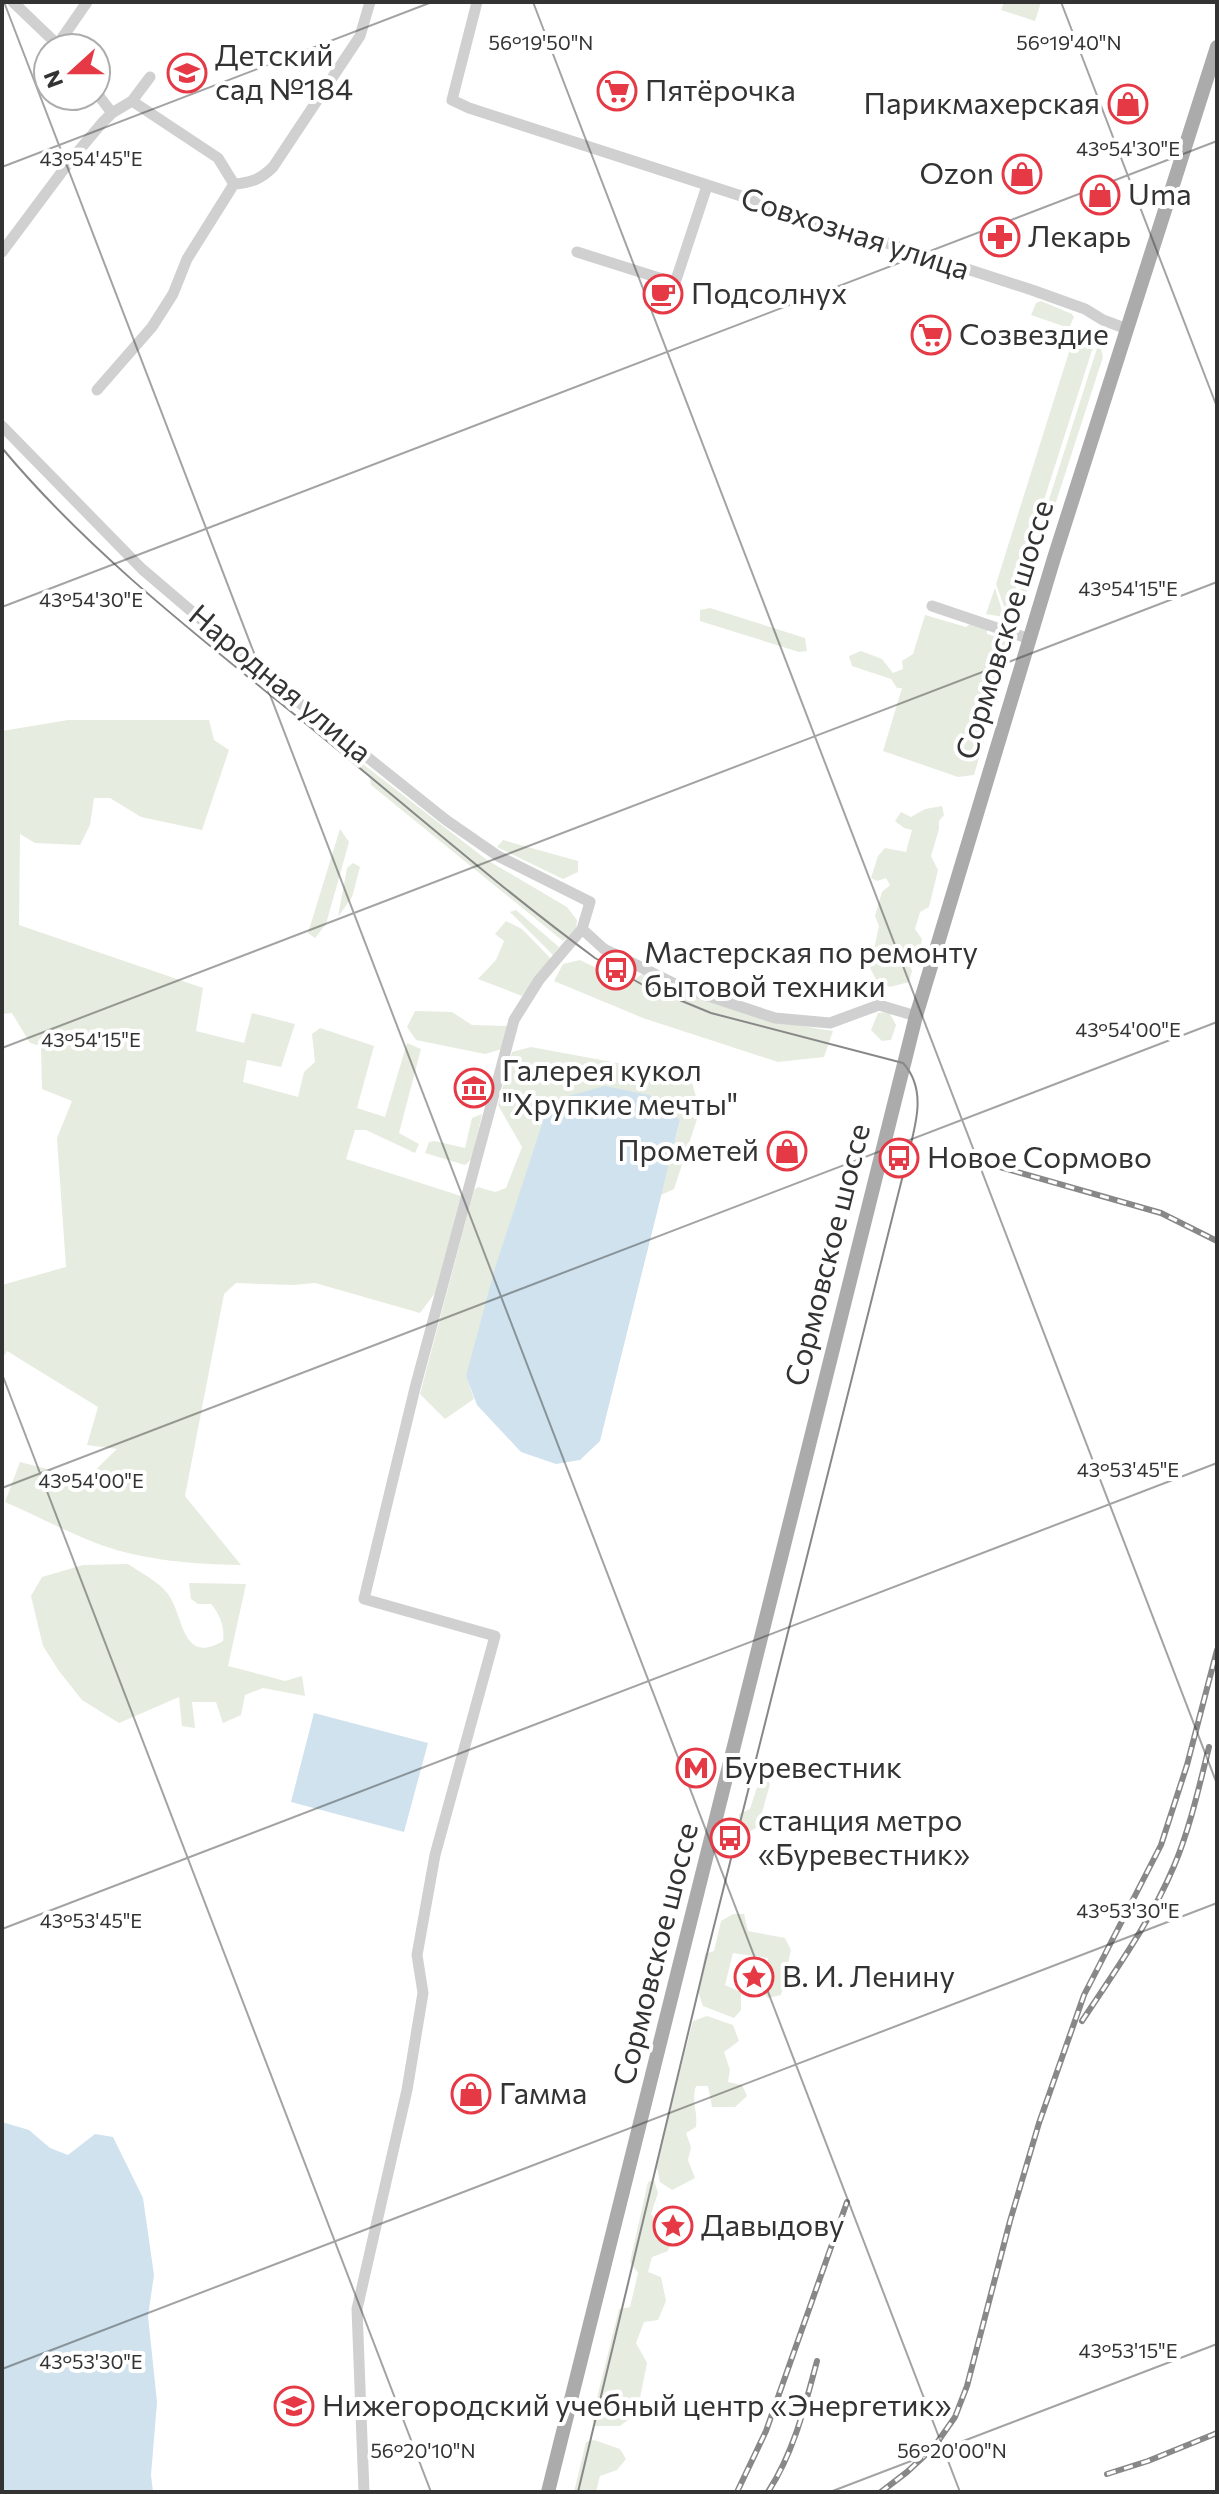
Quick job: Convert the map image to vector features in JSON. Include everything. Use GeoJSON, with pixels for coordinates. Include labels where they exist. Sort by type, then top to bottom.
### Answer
{"type":"FeatureCollection","features":[{"type":"Feature","properties":{"kind":"main road","name":"Сормовское шоссе"},"geometry":{"type":"LineString","coordinates":[[548,2492],[916,1016],[1030,639],[1217,47]]}},
{"type":"Feature","properties":{"kind":"street"},"geometry":{"type":"LineString","coordinates":[[13,2],[45,32]]}},
{"type":"Feature","properties":{"kind":"street"},"geometry":{"type":"LineString","coordinates":[[69,32],[87,2]]}},
{"type":"Feature","properties":{"kind":"street"},"geometry":{"type":"LineString","coordinates":[[234,184],[249,183],[263,177],[273,167],[360,36],[370,2]]}},
{"type":"Feature","properties":{"kind":"street","name":"Совхозная улица"},"geometry":{"type":"LineString","coordinates":[[477,2],[452,100],[580,146],[1037,292],[1085,309],[1127,329]]}},
{"type":"Feature","properties":{"kind":"street"},"geometry":{"type":"LineString","coordinates":[[2,252],[70,161],[112,113],[132,101],[150,77]]}},
{"type":"Feature","properties":{"kind":"street"},"geometry":{"type":"LineString","coordinates":[[132,101],[218,158],[234,184]]}},
{"type":"Feature","properties":{"kind":"street"},"geometry":{"type":"LineString","coordinates":[[97,390],[152,327],[173,294],[187,259],[234,184]]}},
{"type":"Feature","properties":{"kind":"street"},"geometry":{"type":"LineString","coordinates":[[577,252],[675,283],[707,186]]}},
{"type":"Feature","properties":{"kind":"street","name":"Народная улица"},"geometry":{"type":"LineString","coordinates":[[2,426],[142,569],[292,697],[446,820],[498,856],[590,902],[582,929]]}},
{"type":"Feature","properties":{"kind":"street"},"geometry":{"type":"LineString","coordinates":[[932,606],[1030,639]]}},
{"type":"Feature","properties":{"kind":"street"},"geometry":{"type":"LineString","coordinates":[[364,2492],[357,2309],[407,2090],[423,1993],[417,1955],[435,1855],[495,1636],[364,1599],[419,1372],[514,1020],[539,980],[582,929],[604,949],[681,987],[775,1018],[830,1023],[879,1005],[916,1016]]}},
{"type":"Feature","properties":{"kind":"shaded area"},"geometry":{"type":"Polygon","coordinates":[[[1004,2],[1041,2],[1035,21],[1001,10],[1004,2]]]}},
{"type":"Feature","properties":{"kind":"shaded area"},"geometry":{"type":"Polygon","coordinates":[[[1041,301],[1072,314],[1074,317],[1069,328],[1031,315],[1036,303],[1041,301]]]}},
{"type":"Feature","properties":{"kind":"shaded area"},"geometry":{"type":"Polygon","coordinates":[[[1075,333],[1096,338],[1007,615],[996,584],[1075,333]]]}},
{"type":"Feature","properties":{"kind":"shaded area"},"geometry":{"type":"Polygon","coordinates":[[[1099,342],[1103,357],[1021,610],[1012,616],[1099,342]]]}},
{"type":"Feature","properties":{"kind":"shaded area"},"geometry":{"type":"Polygon","coordinates":[[[995,588],[1004,617],[986,614],[995,588]]]}},
{"type":"Feature","properties":{"kind":"shaded area"},"geometry":{"type":"Polygon","coordinates":[[[710,608],[805,638],[807,651],[799,652],[700,621],[700,610],[710,608]]]}},
{"type":"Feature","properties":{"kind":"shaded area"},"geometry":{"type":"Polygon","coordinates":[[[925,615],[966,627],[971,623],[987,629],[987,634],[1001,638],[1010,646],[974,775],[958,777],[883,751],[902,688],[897,688],[891,679],[852,666],[849,656],[861,651],[882,659],[893,673],[903,669],[902,661],[913,654],[925,615]]]}},
{"type":"Feature","properties":{"kind":"shaded area"},"geometry":{"type":"Polygon","coordinates":[[[68,720],[209,720],[214,740],[229,750],[202,830],[141,817],[110,798],[94,798],[90,825],[80,845],[35,843],[20,834],[19,925],[203,988],[196,1031],[244,1043],[252,1013],[295,1024],[281,1067],[247,1060],[243,1082],[298,1097],[304,1072],[315,1062],[312,1034],[320,1028],[374,1046],[357,1108],[385,1117],[407,1043],[421,1049],[399,1133],[419,1144],[415,1153],[366,1130],[355,1130],[346,1159],[461,1196],[435,1293],[420,1313],[315,1283],[236,1283],[224,1294],[185,1496],[241,1565],[171,1561],[136,1555],[101,1545],[5,1502],[20,1462],[86,1479],[117,1449],[87,1445],[98,1407],[7,1351],[2,1359],[2,1285],[66,1267],[57,1138],[72,1101],[42,1089],[41,1046],[30,1043],[12,1013],[2,1014],[2,731],[68,720]]]}},
{"type":"Feature","properties":{"kind":"shaded area"},"geometry":{"type":"Polygon","coordinates":[[[346,751],[487,860],[567,907],[577,920],[576,930],[563,941],[371,785],[369,775],[344,755],[346,751]]]}},
{"type":"Feature","properties":{"kind":"shaded area"},"geometry":{"type":"Polygon","coordinates":[[[942,806],[944,815],[939,821],[931,856],[938,870],[929,907],[920,912],[915,929],[922,939],[919,952],[909,963],[912,971],[909,982],[890,987],[877,981],[870,968],[879,926],[875,916],[882,892],[890,885],[886,878],[877,881],[871,878],[878,856],[885,848],[906,852],[912,830],[895,821],[901,812],[911,817],[925,809],[942,806]]]}},
{"type":"Feature","properties":{"kind":"shaded area"},"geometry":{"type":"Polygon","coordinates":[[[340,829],[349,842],[326,924],[315,938],[308,933],[340,829]]]}},
{"type":"Feature","properties":{"kind":"shaded area"},"geometry":{"type":"Polygon","coordinates":[[[503,840],[578,861],[578,872],[563,879],[497,847],[503,840]]]}},
{"type":"Feature","properties":{"kind":"shaded area"},"geometry":{"type":"Polygon","coordinates":[[[353,863],[360,867],[352,897],[338,917],[347,868],[353,863]]]}},
{"type":"Feature","properties":{"kind":"shaded area"},"geometry":{"type":"Polygon","coordinates":[[[516,910],[559,947],[553,955],[510,912],[516,910]]]}},
{"type":"Feature","properties":{"kind":"shaded area"},"geometry":{"type":"Polygon","coordinates":[[[506,921],[522,929],[552,960],[522,996],[478,979],[496,960],[504,941],[495,934],[506,921]]]}},
{"type":"Feature","properties":{"kind":"shaded area"},"geometry":{"type":"Polygon","coordinates":[[[580,960],[629,984],[642,974],[760,1015],[833,1031],[824,1057],[778,1062],[643,1018],[554,981],[563,964],[580,960]]]}},
{"type":"Feature","properties":{"kind":"shaded area"},"geometry":{"type":"Polygon","coordinates":[[[415,1011],[452,1012],[472,1025],[507,1026],[502,1049],[485,1054],[416,1040],[407,1027],[415,1011]]]}},
{"type":"Feature","properties":{"kind":"shaded area"},"geometry":{"type":"Polygon","coordinates":[[[889,1012],[896,1025],[891,1040],[882,1041],[871,1030],[878,1013],[889,1012]]]}},
{"type":"Feature","properties":{"kind":"shaded area"},"geometry":{"type":"Polygon","coordinates":[[[531,1047],[666,1072],[692,1083],[700,1110],[674,1189],[661,1195],[680,1121],[466,1375],[474,1399],[445,1419],[420,1394],[474,1190],[478,1187],[495,1192],[506,1188],[522,1147],[498,1105],[512,1052],[531,1047]]]}},
{"type":"Feature","properties":{"kind":"shaded area"},"geometry":{"type":"Polygon","coordinates":[[[482,1114],[472,1159],[465,1165],[425,1153],[429,1142],[435,1141],[465,1148],[472,1118],[482,1114]]]}},
{"type":"Feature","properties":{"kind":"shaded area"},"geometry":{"type":"Polygon","coordinates":[[[128,1564],[164,1589],[186,1635],[191,1643],[199,1647],[209,1647],[223,1641],[223,1631],[211,1604],[198,1604],[191,1599],[189,1583],[246,1584],[228,1666],[285,1681],[302,1676],[305,1696],[263,1688],[245,1695],[241,1715],[223,1723],[216,1702],[192,1702],[195,1728],[182,1726],[179,1697],[119,1723],[82,1700],[43,1646],[31,1596],[42,1577],[83,1565],[128,1564]]]}},
{"type":"Feature","properties":{"kind":"shaded area"},"geometry":{"type":"Polygon","coordinates":[[[766,1776],[770,1784],[758,1827],[747,1833],[739,1828],[739,1814],[750,1809],[760,1778],[766,1776]]]}},
{"type":"Feature","properties":{"kind":"shaded area"},"geometry":{"type":"Polygon","coordinates":[[[733,1914],[744,1914],[748,1931],[785,1938],[791,1950],[781,1995],[768,1998],[757,1986],[759,1972],[766,1968],[768,1958],[733,1953],[725,1985],[741,1992],[741,2010],[734,2018],[703,2006],[698,1991],[705,1954],[714,1951],[721,1921],[733,1914]]]}},
{"type":"Feature","properties":{"kind":"shaded area"},"geometry":{"type":"Polygon","coordinates":[[[707,2016],[733,2025],[739,2041],[724,2052],[730,2070],[728,2082],[742,2085],[747,2096],[735,2107],[712,2107],[708,2086],[696,2086],[696,2127],[686,2133],[691,2147],[688,2160],[695,2178],[672,2190],[660,2182],[656,2163],[693,2021],[707,2016]]]}},
{"type":"Feature","properties":{"kind":"shaded area"},"geometry":{"type":"Polygon","coordinates":[[[654,2180],[658,2193],[651,2214],[656,2220],[676,2218],[686,2225],[684,2239],[671,2241],[668,2251],[652,2257],[648,2272],[661,2277],[666,2301],[658,2320],[644,2322],[636,2343],[647,2363],[637,2413],[620,2426],[594,2426],[592,2418],[619,2309],[630,2307],[638,2273],[630,2262],[648,2182],[654,2180]]]}},
{"type":"Feature","properties":{"kind":"shaded area"},"geometry":{"type":"Polygon","coordinates":[[[594,2440],[620,2449],[626,2459],[617,2470],[600,2476],[596,2492],[574,2492],[586,2442],[594,2440]]]}},
{"type":"Feature","properties":{"kind":"water"},"geometry":{"type":"Polygon","coordinates":[[[605,1086],[649,1095],[680,1120],[600,1441],[580,1460],[556,1464],[521,1452],[477,1405],[466,1376],[495,1268],[545,1115],[568,1096],[605,1086]]]}},
{"type":"Feature","properties":{"kind":"water"},"geometry":{"type":"Polygon","coordinates":[[[314,1713],[428,1743],[404,1832],[291,1802],[314,1713]]]}},
{"type":"Feature","properties":{"kind":"water"},"geometry":{"type":"Polygon","coordinates":[[[2,2122],[29,2130],[50,2148],[68,2155],[95,2134],[113,2137],[143,2198],[154,2275],[148,2316],[157,2402],[151,2475],[153,2492],[2,2492],[2,2122]]]}},
{"type":"Feature","properties":{"kind":"tram line"},"geometry":{"type":"LineString","coordinates":[[2,448],[74,526],[152,598],[489,875],[595,958],[643,985],[711,1013],[903,1063],[915,1085],[917,1109],[913,1134],[708,1950],[578,2492]]}},
{"type":"Feature","properties":{"kind":"railway"},"geometry":{"type":"LineString","coordinates":[[979,1161],[1161,1213],[1217,1241]]}},
{"type":"Feature","properties":{"kind":"railway"},"geometry":{"type":"LineString","coordinates":[[881,2492],[934,2447],[955,2417],[967,2386],[1039,2123],[1084,1995],[1161,1845],[1187,1765],[1217,1650]]}},
{"type":"Feature","properties":{"kind":"railway"},"geometry":{"type":"LineString","coordinates":[[1082,2021],[1132,1945],[1165,1886],[1185,1837],[1209,1747]]}},
{"type":"Feature","properties":{"kind":"railway"},"geometry":{"type":"LineString","coordinates":[[737,2492],[766,2431],[847,2202]]}},
{"type":"Feature","properties":{"kind":"railway"},"geometry":{"type":"LineString","coordinates":[[768,2492],[792,2445],[817,2361]]}},
{"type":"Feature","properties":{"kind":"railway"},"geometry":{"type":"LineString","coordinates":[[1107,2474],[1217,2433]]}},
{"type":"Feature","properties":{"kind":"place","name":"Детский сад №184"},"geometry":{"type":"Point","coordinates":[187,73]}},
{"type":"Feature","properties":{"kind":"place","name":"Пятёрочка"},"geometry":{"type":"Point","coordinates":[617,91]}},
{"type":"Feature","properties":{"kind":"place","name":"Парикмахерская"},"geometry":{"type":"Point","coordinates":[1128,104]}},
{"type":"Feature","properties":{"kind":"place","name":"Ozon"},"geometry":{"type":"Point","coordinates":[1022,174]}},
{"type":"Feature","properties":{"kind":"place","name":"Uma"},"geometry":{"type":"Point","coordinates":[1100,195]}},
{"type":"Feature","properties":{"kind":"place","name":"Лекарь"},"geometry":{"type":"Point","coordinates":[1000,237]}},
{"type":"Feature","properties":{"kind":"place","name":"Подсолнух"},"geometry":{"type":"Point","coordinates":[663,294]}},
{"type":"Feature","properties":{"kind":"place","name":"Созвездие"},"geometry":{"type":"Point","coordinates":[931,335]}},
{"type":"Feature","properties":{"kind":"place","name":"Мастерская по ремонту бытовой техники"},"geometry":{"type":"Point","coordinates":[616,970]}},
{"type":"Feature","properties":{"kind":"place","name":"Галерея кукол \"Хрупкие мечты\""},"geometry":{"type":"Point","coordinates":[474,1088]}},
{"type":"Feature","properties":{"kind":"place","name":"Прометей"},"geometry":{"type":"Point","coordinates":[787,1151]}},
{"type":"Feature","properties":{"kind":"place","name":"Новое Сормово"},"geometry":{"type":"Point","coordinates":[899,1158]}},
{"type":"Feature","properties":{"kind":"place","name":"Буревестник"},"geometry":{"type":"Point","coordinates":[696,1768]}},
{"type":"Feature","properties":{"kind":"place","name":"станция метро «Буревестник»"},"geometry":{"type":"Point","coordinates":[730,1838]}},
{"type":"Feature","properties":{"kind":"place","name":"В. И. Ленину"},"geometry":{"type":"Point","coordinates":[754,1977]}},
{"type":"Feature","properties":{"kind":"place","name":"Гамма"},"geometry":{"type":"Point","coordinates":[471,2094]}},
{"type":"Feature","properties":{"kind":"place","name":"Давыдову"},"geometry":{"type":"Point","coordinates":[673,2226]}},
{"type":"Feature","properties":{"kind":"place","name":"Нижегородский учебный центр «Энергетик»"},"geometry":{"type":"Point","coordinates":[294,2406]}}]}
